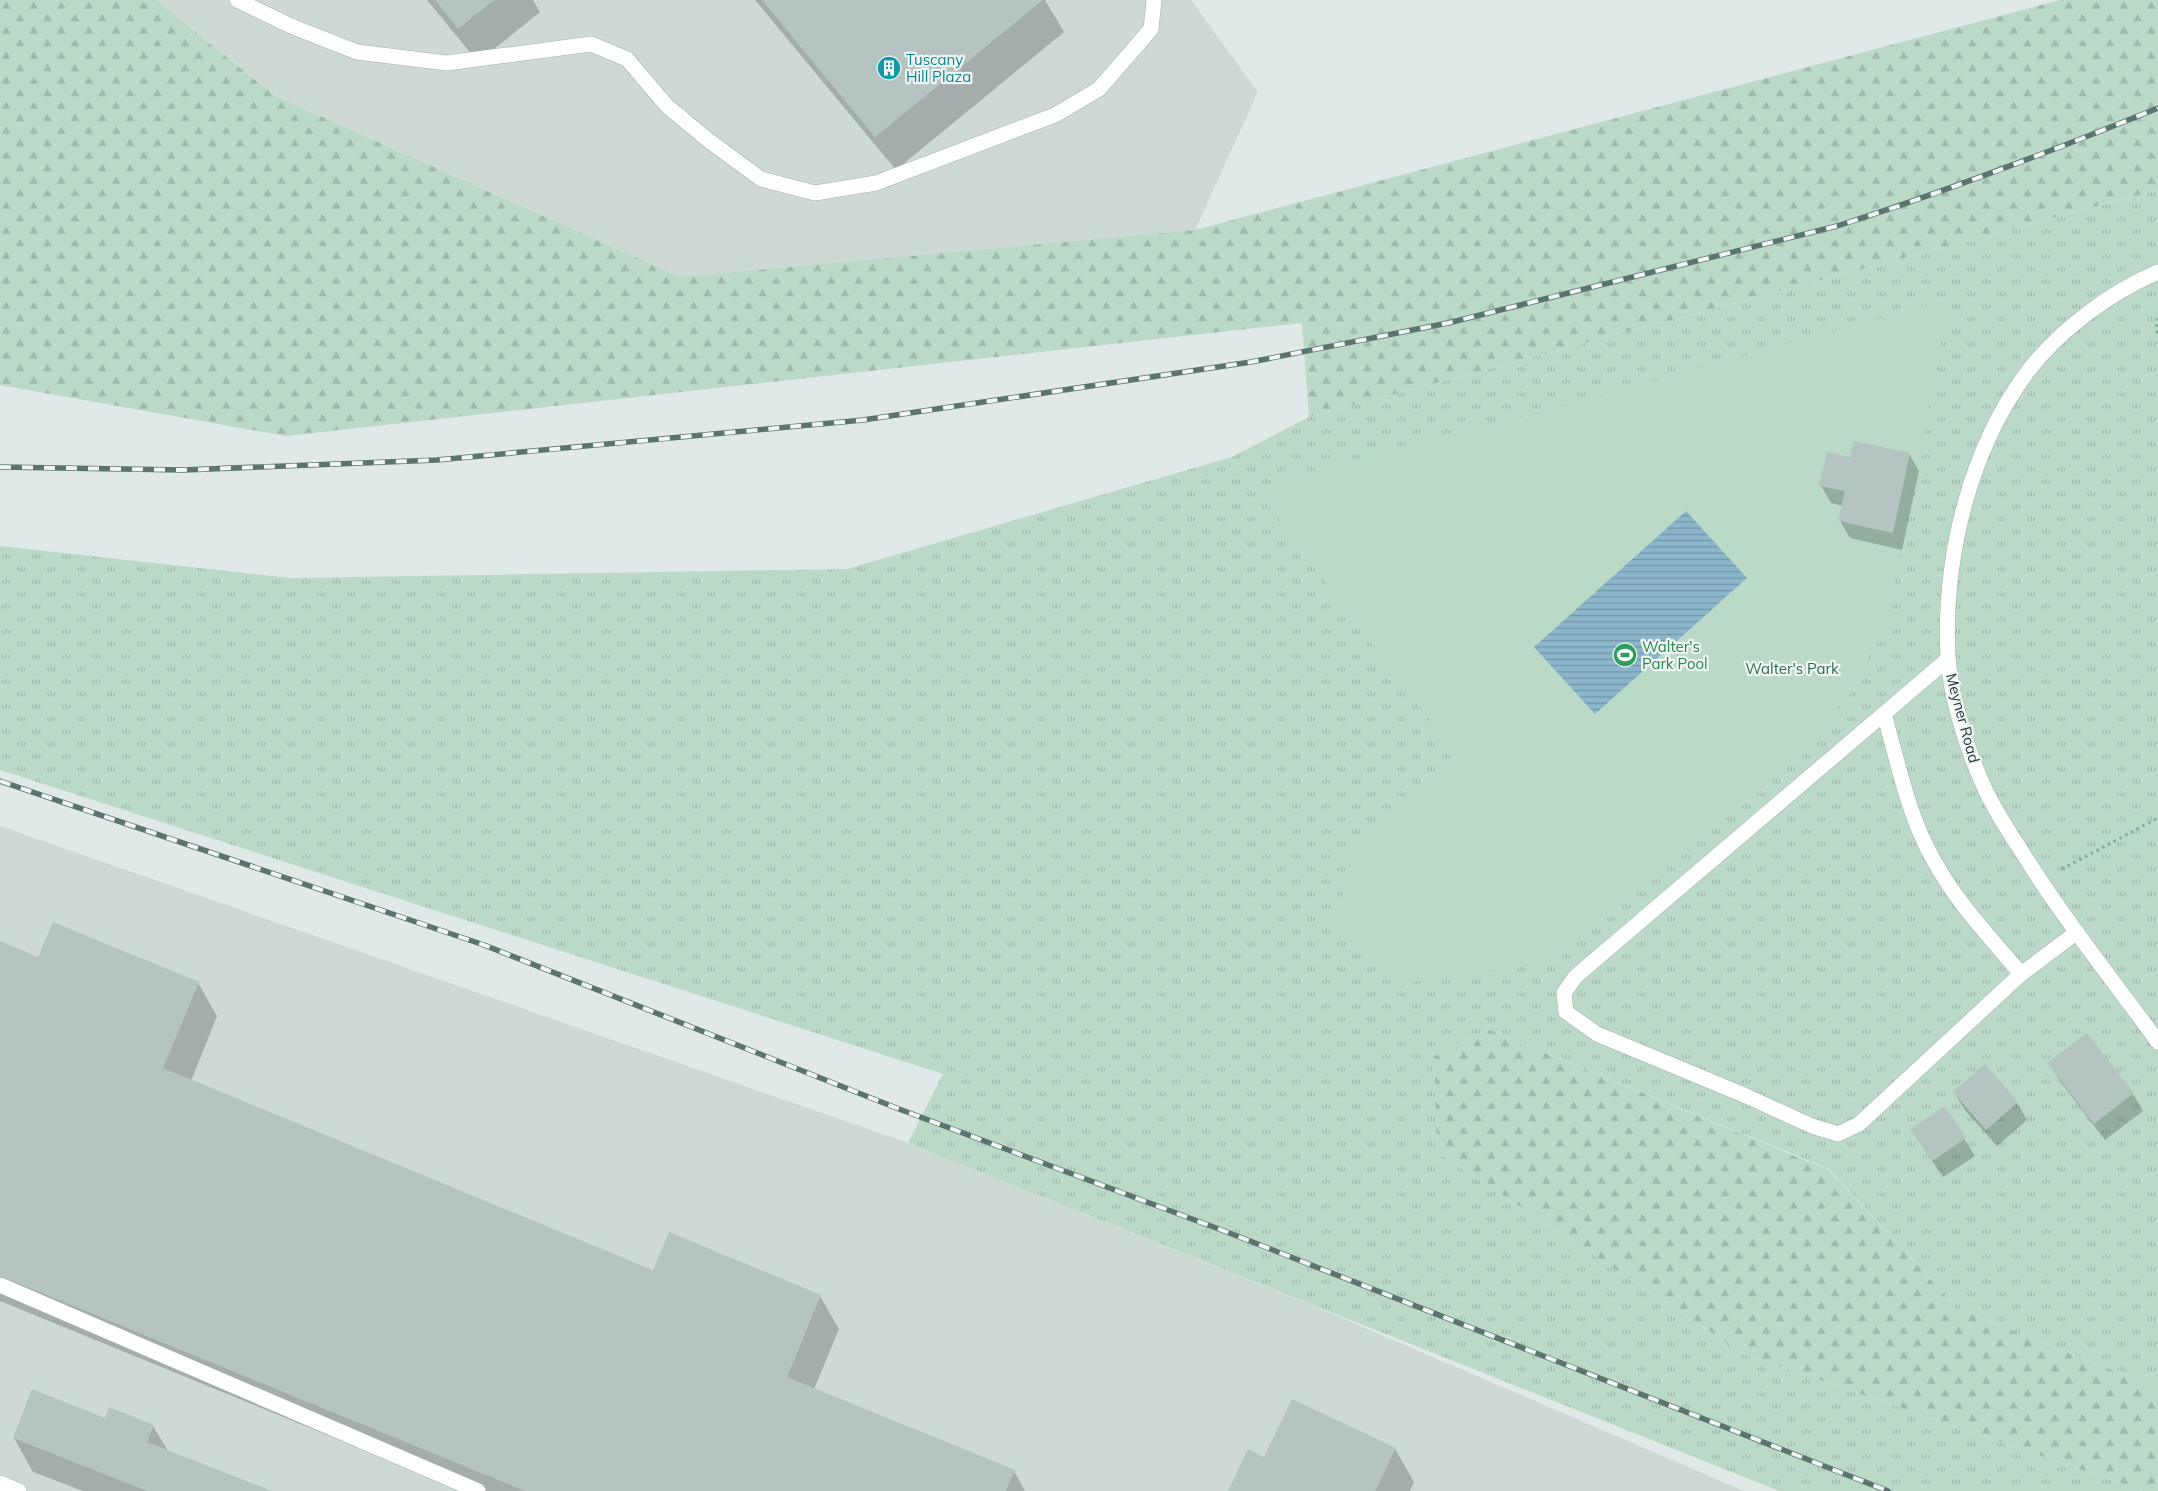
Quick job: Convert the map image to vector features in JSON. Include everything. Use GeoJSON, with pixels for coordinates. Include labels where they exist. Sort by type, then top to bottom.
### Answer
{"type":"FeatureCollection","features":[{"type":"Feature","properties":{"kind":"street"},"geometry":{"type":"LineString","coordinates":[[237,0],[291,26],[357,52],[447,63],[592,44],[627,59],[668,106],[708,140],[762,179],[815,193],[876,183],[1055,115],[1099,89],[1145,37],[1151,29],[1154,0]]}},
{"type":"Feature","properties":{"kind":"street","name":"Meyner Road"},"geometry":{"type":"LineString","coordinates":[[2158,272],[2135,282],[2092,310],[2054,343],[2029,371],[2007,404],[1981,456],[1963,506],[1948,598],[1948,659],[1953,690],[1968,746],[1982,781],[1998,814],[2040,881],[2158,1042]]}},
{"type":"Feature","properties":{"kind":"street"},"geometry":{"type":"LineString","coordinates":[[1948,659],[1575,977],[1564,993],[1566,1012],[1597,1034],[1744,1095],[1812,1126],[1838,1134],[1859,1124],[2021,974],[2077,932]]}},
{"type":"Feature","properties":{"kind":"street"},"geometry":{"type":"LineString","coordinates":[[1884,714],[1911,810],[1932,858],[1956,896],[2021,974]]}},
{"type":"Feature","properties":{"kind":"street"},"geometry":{"type":"LineString","coordinates":[[0,1285],[478,1491]]}},
{"type":"Feature","properties":{"kind":"street"},"geometry":{"type":"LineString","coordinates":[[0,1483],[19,1491]]}},
{"type":"Feature","properties":{"kind":"path"},"geometry":{"type":"LineString","coordinates":[[2158,318],[2156,328],[2158,337]]}},
{"type":"Feature","properties":{"kind":"path"},"geometry":{"type":"LineString","coordinates":[[2040,881],[2158,818]]}},
{"type":"Feature","properties":{"kind":"shaded area"},"geometry":{"type":"Polygon","coordinates":[[[156,0],[1191,0],[1258,92],[1195,230],[680,277],[275,96],[156,0]]]}},
{"type":"Feature","properties":{"kind":"shaded area"},"geometry":{"type":"Polygon","coordinates":[[[0,826],[908,1143],[1312,1305],[1744,1491],[0,1491],[0,826]]]}},
{"type":"Feature","properties":{"kind":"green space"},"geometry":{"type":"Polygon","coordinates":[[[0,0],[156,0],[275,96],[680,277],[1195,230],[2060,0],[2158,0],[2158,190],[1309,417],[1302,323],[286,436],[0,385],[0,0]]]}},
{"type":"Feature","properties":{"kind":"green space","name":"Walter's Park"},"geometry":{"type":"Polygon","coordinates":[[[2158,190],[2158,1388],[1958,1309],[1829,1169],[1488,1029],[1434,1056],[1437,1152],[1744,1354],[2143,1491],[1779,1491],[908,1143],[943,1074],[0,770],[0,546],[291,578],[847,569],[1232,457],[1309,417],[2158,190]]]}},
{"type":"Feature","properties":{"kind":"green space","name":"Walter's Park Pool"},"geometry":{"type":"Polygon","coordinates":[[[1949,299],[1888,618],[1851,693],[1803,749],[1550,963],[1412,982],[1335,923],[1354,848],[1456,756],[1268,505],[1280,483],[1949,299]]]}},
{"type":"Feature","properties":{"kind":"green space"},"geometry":{"type":"Polygon","coordinates":[[[1488,1029],[1829,1170],[1958,1309],[2158,1388],[2158,1491],[2143,1491],[1744,1354],[1437,1152],[1434,1056],[1488,1029]]]}},
{"type":"Feature","properties":{"kind":"water"},"geometry":{"type":"Polygon","coordinates":[[[1686,511],[1747,578],[1595,714],[1534,647],[1686,511]]]}},
{"type":"Feature","properties":{"kind":"building"},"geometry":{"type":"Polygon","coordinates":[[[435,0],[494,0],[458,29],[435,0]]]}},
{"type":"Feature","properties":{"kind":"building","name":"Tuscany Hill Plaza"},"geometry":{"type":"Polygon","coordinates":[[[762,0],[1043,0],[875,137],[762,0]]]}},
{"type":"Feature","properties":{"kind":"building"},"geometry":{"type":"Polygon","coordinates":[[[1854,441],[1910,453],[1893,533],[1838,521],[1845,491],[1819,486],[1827,452],[1850,457],[1854,441]]]}},
{"type":"Feature","properties":{"kind":"building"},"geometry":{"type":"Polygon","coordinates":[[[53,922],[199,982],[163,1068],[653,1270],[669,1232],[821,1295],[787,1377],[1015,1470],[1006,1491],[525,1491],[0,1276],[0,941],[38,957],[53,922]]]}},
{"type":"Feature","properties":{"kind":"building"},"geometry":{"type":"Polygon","coordinates":[[[2087,1033],[2134,1093],[2094,1124],[2047,1063],[2087,1033]]]}},
{"type":"Feature","properties":{"kind":"building"},"geometry":{"type":"Polygon","coordinates":[[[1985,1064],[2018,1102],[1986,1130],[1953,1092],[1985,1064]]]}},
{"type":"Feature","properties":{"kind":"building"},"geometry":{"type":"Polygon","coordinates":[[[1945,1106],[1966,1138],[1932,1161],[1910,1129],[1945,1106]]]}},
{"type":"Feature","properties":{"kind":"building"},"geometry":{"type":"Polygon","coordinates":[[[32,1389],[105,1418],[109,1407],[154,1425],[147,1442],[272,1491],[147,1491],[13,1438],[32,1389]]]}},
{"type":"Feature","properties":{"kind":"building"},"geometry":{"type":"Polygon","coordinates":[[[1292,1399],[1396,1448],[1375,1491],[1228,1491],[1248,1449],[1264,1457],[1292,1399]]]}},
{"type":"Feature","properties":{"kind":"railway"},"geometry":{"type":"LineString","coordinates":[[0,467],[183,470],[437,460],[863,420],[1251,362],[1448,323],[1837,226],[1998,170],[2158,108]]}},
{"type":"Feature","properties":{"kind":"railway"},"geometry":{"type":"LineString","coordinates":[[0,781],[484,945],[899,1109],[1232,1234],[1888,1491]]}},
{"type":"Feature","properties":{"kind":"place","name":"Tuscany Hill Plaza"},"geometry":{"type":"Point","coordinates":[889,68]}},
{"type":"Feature","properties":{"kind":"place","name":"Walter's Park Pool"},"geometry":{"type":"Point","coordinates":[1625,655]}}]}
